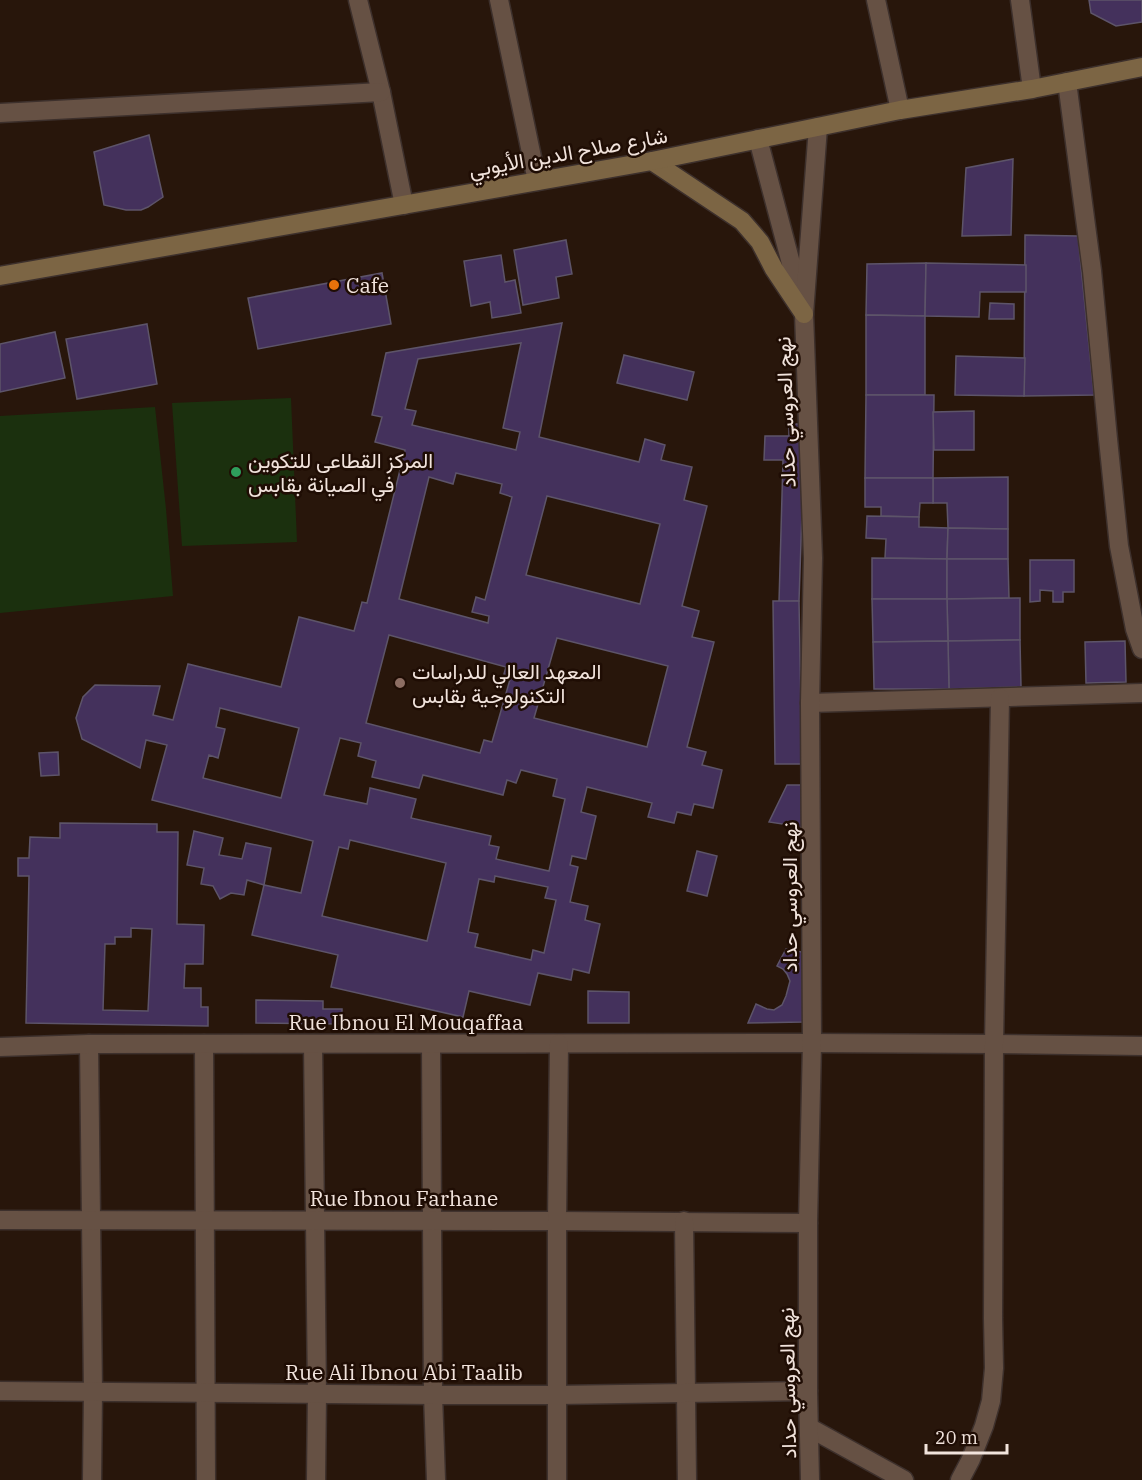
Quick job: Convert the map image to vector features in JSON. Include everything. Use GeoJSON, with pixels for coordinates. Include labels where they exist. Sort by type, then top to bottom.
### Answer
{"type":"FeatureCollection","features":[{"type":"Feature","properties":{"kind":"main road","name":"شارع صلاح الدين الأيوبي"},"geometry":{"type":"LineString","coordinates":[[0,276],[652,161],[900,110],[1032,89],[1142,68]]}},
{"type":"Feature","properties":{"kind":"main road"},"geometry":{"type":"LineString","coordinates":[[652,161],[742,221],[760,242],[774,269],[804,315]]}},
{"type":"Feature","properties":{"kind":"street"},"geometry":{"type":"LineString","coordinates":[[358,0],[381,92],[404,205]]}},
{"type":"Feature","properties":{"kind":"street"},"geometry":{"type":"LineString","coordinates":[[499,0],[537,181]]}},
{"type":"Feature","properties":{"kind":"street"},"geometry":{"type":"LineString","coordinates":[[876,0],[900,110]]}},
{"type":"Feature","properties":{"kind":"street"},"geometry":{"type":"LineString","coordinates":[[1020,0],[1032,89]]}},
{"type":"Feature","properties":{"kind":"street"},"geometry":{"type":"LineString","coordinates":[[1067,82],[1092,271],[1119,546],[1135,629],[1142,649]]}},
{"type":"Feature","properties":{"kind":"street"},"geometry":{"type":"LineString","coordinates":[[0,113],[381,92]]}},
{"type":"Feature","properties":{"kind":"street"},"geometry":{"type":"LineString","coordinates":[[804,315],[818,127]]}},
{"type":"Feature","properties":{"kind":"street"},"geometry":{"type":"LineString","coordinates":[[758,139],[804,315]]}},
{"type":"Feature","properties":{"kind":"street","name":"نهج العروسي حداد"},"geometry":{"type":"LineString","coordinates":[[804,315],[813,558],[810,703],[812,1043],[808,1223],[810,1480]]}},
{"type":"Feature","properties":{"kind":"street"},"geometry":{"type":"LineString","coordinates":[[810,703],[1142,693]]}},
{"type":"Feature","properties":{"kind":"street"},"geometry":{"type":"LineString","coordinates":[[960,1480],[984,1426],[991,1401],[994,1368],[994,1044],[1000,698]]}},
{"type":"Feature","properties":{"kind":"street","name":"Rue Ibnou El Mouqaffaa"},"geometry":{"type":"LineString","coordinates":[[0,1047],[89,1044],[812,1043],[1142,1046]]}},
{"type":"Feature","properties":{"kind":"street"},"geometry":{"type":"LineString","coordinates":[[89,1044],[92,1480]]}},
{"type":"Feature","properties":{"kind":"street"},"geometry":{"type":"LineString","coordinates":[[204,1044],[206,1480]]}},
{"type":"Feature","properties":{"kind":"street"},"geometry":{"type":"LineString","coordinates":[[313,1044],[316,1480]]}},
{"type":"Feature","properties":{"kind":"street"},"geometry":{"type":"LineString","coordinates":[[431,1044],[433,1395],[436,1480]]}},
{"type":"Feature","properties":{"kind":"street"},"geometry":{"type":"LineString","coordinates":[[557,1480],[559,1044]]}},
{"type":"Feature","properties":{"kind":"street","name":"Rue Ibnou Farhane"},"geometry":{"type":"LineString","coordinates":[[0,1220],[808,1223]]}},
{"type":"Feature","properties":{"kind":"street"},"geometry":{"type":"LineString","coordinates":[[684,1221],[687,1480]]}},
{"type":"Feature","properties":{"kind":"street","name":"Rue Ali Ibnou Abi Taalib"},"geometry":{"type":"LineString","coordinates":[[0,1391],[433,1395],[808,1391]]}},
{"type":"Feature","properties":{"kind":"street"},"geometry":{"type":"LineString","coordinates":[[810,1428],[904,1480]]}},
{"type":"Feature","properties":{"kind":"green space","name":"المركز القطاعى للتكوين في الصيانة بقابس"},"geometry":{"type":"Polygon","coordinates":[[[291,398],[297,542],[182,546],[172,403],[291,398]]]}},
{"type":"Feature","properties":{"kind":"green space"},"geometry":{"type":"Polygon","coordinates":[[[155,407],[173,596],[0,613],[0,416],[155,407]]]}},
{"type":"Feature","properties":{"kind":"building"},"geometry":{"type":"Polygon","coordinates":[[[1089,0],[1142,0],[1142,22],[1116,26],[1091,13],[1089,0]]]}},
{"type":"Feature","properties":{"kind":"building"},"geometry":{"type":"Polygon","coordinates":[[[149,135],[163,197],[141,210],[126,210],[104,205],[94,152],[149,135]]]}},
{"type":"Feature","properties":{"kind":"building"},"geometry":{"type":"Polygon","coordinates":[[[1013,159],[1011,235],[962,236],[966,168],[1013,159]]]}},
{"type":"Feature","properties":{"kind":"building"},"geometry":{"type":"Polygon","coordinates":[[[1025,235],[1078,236],[1094,395],[1024,396],[1025,235]]]}},
{"type":"Feature","properties":{"kind":"building"},"geometry":{"type":"Polygon","coordinates":[[[566,240],[572,274],[556,277],[559,298],[523,305],[514,250],[566,240]]]}},
{"type":"Feature","properties":{"kind":"building"},"geometry":{"type":"Polygon","coordinates":[[[501,255],[505,282],[515,280],[521,313],[492,318],[490,302],[471,306],[464,261],[501,255]]]}},
{"type":"Feature","properties":{"kind":"building"},"geometry":{"type":"Polygon","coordinates":[[[926,263],[925,316],[866,315],[867,264],[926,263]]]}},
{"type":"Feature","properties":{"kind":"building"},"geometry":{"type":"Polygon","coordinates":[[[926,263],[1026,265],[1026,292],[980,292],[979,317],[925,316],[926,263]]]}},
{"type":"Feature","properties":{"kind":"building"},"geometry":{"type":"Polygon","coordinates":[[[382,273],[391,324],[258,349],[248,298],[382,273]]]}},
{"type":"Feature","properties":{"kind":"building"},"geometry":{"type":"Polygon","coordinates":[[[990,303],[1014,304],[1014,319],[989,319],[990,303]]]}},
{"type":"Feature","properties":{"kind":"building"},"geometry":{"type":"Polygon","coordinates":[[[866,315],[925,316],[925,395],[866,395],[866,315]]]}},
{"type":"Feature","properties":{"kind":"building"},"geometry":{"type":"Polygon","coordinates":[[[562,323],[539,437],[639,462],[645,439],[665,445],[661,460],[692,467],[684,500],[707,506],[682,606],[699,611],[692,637],[714,642],[687,747],[706,752],[702,765],[722,770],[713,808],[694,804],[691,815],[677,812],[674,823],[648,817],[652,803],[587,787],[581,812],[596,816],[586,859],[572,856],[570,865],[578,867],[570,902],[588,906],[585,920],[600,924],[589,973],[573,969],[571,980],[538,973],[530,1005],[469,991],[463,1017],[331,987],[338,955],[252,935],[264,885],[301,893],[313,841],[152,800],[167,745],[146,740],[140,768],[82,739],[76,718],[83,697],[95,685],[160,686],[153,715],[173,720],[188,664],[281,687],[299,617],[354,631],[362,602],[367,603],[405,450],[375,442],[382,417],[372,415],[386,353],[562,323]],[[521,343],[418,359],[405,409],[416,411],[412,425],[516,450],[520,432],[503,428],[521,343]],[[456,473],[453,484],[429,477],[399,599],[488,623],[489,616],[472,612],[476,597],[485,600],[512,497],[500,493],[502,484],[456,473]],[[547,496],[526,575],[640,604],[660,524],[547,496]],[[389,635],[366,723],[480,753],[484,740],[492,742],[511,676],[504,674],[506,667],[389,635]],[[557,638],[534,718],[647,747],[668,666],[557,638]],[[220,708],[216,727],[225,729],[218,758],[209,755],[203,778],[281,798],[299,728],[220,708]],[[340,738],[324,795],[367,804],[370,788],[416,799],[411,818],[491,836],[489,845],[499,847],[496,859],[549,871],[565,799],[553,796],[557,779],[521,770],[516,783],[507,780],[503,795],[423,775],[419,788],[372,777],[376,761],[358,756],[361,743],[340,738]],[[350,840],[348,849],[339,847],[322,916],[427,941],[446,863],[350,840]],[[495,876],[494,882],[479,879],[468,932],[478,934],[475,947],[531,960],[533,950],[544,953],[556,900],[545,898],[548,887],[495,876]]]}},
{"type":"Feature","properties":{"kind":"building"},"geometry":{"type":"Polygon","coordinates":[[[147,324],[157,384],[77,399],[66,339],[147,324]]]}},
{"type":"Feature","properties":{"kind":"building"},"geometry":{"type":"Polygon","coordinates":[[[55,332],[65,378],[0,392],[0,344],[55,332]]]}},
{"type":"Feature","properties":{"kind":"building"},"geometry":{"type":"Polygon","coordinates":[[[624,355],[694,372],[687,400],[617,383],[624,355]]]}},
{"type":"Feature","properties":{"kind":"building"},"geometry":{"type":"Polygon","coordinates":[[[956,356],[1025,358],[1024,396],[955,395],[956,356]]]}},
{"type":"Feature","properties":{"kind":"building"},"geometry":{"type":"Polygon","coordinates":[[[866,395],[934,395],[933,478],[865,478],[866,395]]]}},
{"type":"Feature","properties":{"kind":"building"},"geometry":{"type":"Polygon","coordinates":[[[974,411],[974,450],[934,450],[933,412],[974,411]]]}},
{"type":"Feature","properties":{"kind":"building"},"geometry":{"type":"Polygon","coordinates":[[[789,424],[805,424],[799,601],[779,602],[783,460],[764,460],[765,436],[789,436],[789,424]]]}},
{"type":"Feature","properties":{"kind":"building"},"geometry":{"type":"Polygon","coordinates":[[[1008,477],[1008,529],[948,528],[947,503],[933,503],[933,478],[1008,477]]]}},
{"type":"Feature","properties":{"kind":"building"},"geometry":{"type":"Polygon","coordinates":[[[865,478],[933,478],[933,503],[920,503],[919,517],[881,516],[881,507],[865,507],[865,478]]]}},
{"type":"Feature","properties":{"kind":"building"},"geometry":{"type":"Polygon","coordinates":[[[867,516],[919,517],[919,527],[948,528],[947,559],[885,558],[886,539],[866,538],[867,516]]]}},
{"type":"Feature","properties":{"kind":"building"},"geometry":{"type":"Polygon","coordinates":[[[948,528],[1008,529],[1008,559],[947,559],[948,528]]]}},
{"type":"Feature","properties":{"kind":"building"},"geometry":{"type":"Polygon","coordinates":[[[872,558],[947,559],[947,599],[872,599],[872,558]]]}},
{"type":"Feature","properties":{"kind":"building"},"geometry":{"type":"Polygon","coordinates":[[[947,559],[1008,559],[1009,598],[947,599],[947,559]]]}},
{"type":"Feature","properties":{"kind":"building"},"geometry":{"type":"Polygon","coordinates":[[[1030,560],[1074,560],[1074,592],[1063,592],[1063,602],[1053,602],[1053,591],[1040,590],[1040,601],[1030,602],[1030,560]]]}},
{"type":"Feature","properties":{"kind":"building"},"geometry":{"type":"Polygon","coordinates":[[[1020,598],[1020,640],[948,641],[947,599],[1020,598]]]}},
{"type":"Feature","properties":{"kind":"building"},"geometry":{"type":"Polygon","coordinates":[[[872,599],[947,599],[948,641],[873,642],[872,599]]]}},
{"type":"Feature","properties":{"kind":"building"},"geometry":{"type":"Polygon","coordinates":[[[773,601],[799,601],[802,764],[775,764],[773,601]]]}},
{"type":"Feature","properties":{"kind":"building"},"geometry":{"type":"Polygon","coordinates":[[[1020,640],[1021,687],[949,689],[948,641],[1020,640]]]}},
{"type":"Feature","properties":{"kind":"building"},"geometry":{"type":"Polygon","coordinates":[[[948,641],[949,689],[874,689],[873,642],[948,641]]]}},
{"type":"Feature","properties":{"kind":"building"},"geometry":{"type":"Polygon","coordinates":[[[1125,641],[1126,682],[1086,683],[1085,642],[1125,641]]]}},
{"type":"Feature","properties":{"kind":"building"},"geometry":{"type":"Polygon","coordinates":[[[58,752],[59,775],[41,776],[39,753],[58,752]]]}},
{"type":"Feature","properties":{"kind":"building"},"geometry":{"type":"Polygon","coordinates":[[[787,785],[802,785],[802,827],[769,822],[787,785]]]}},
{"type":"Feature","properties":{"kind":"building"},"geometry":{"type":"Polygon","coordinates":[[[60,823],[157,824],[157,832],[178,832],[177,924],[204,925],[203,964],[185,964],[184,988],[201,988],[201,1007],[208,1007],[208,1026],[26,1023],[29,876],[18,876],[18,858],[29,858],[30,837],[60,838],[60,823]],[[131,928],[131,937],[115,937],[115,944],[105,944],[103,1010],[148,1011],[152,929],[131,928]]]}},
{"type":"Feature","properties":{"kind":"building"},"geometry":{"type":"Polygon","coordinates":[[[194,831],[223,838],[219,855],[242,859],[246,843],[271,848],[264,885],[247,880],[244,895],[231,893],[220,899],[213,886],[201,884],[204,868],[187,865],[194,831]]]}},
{"type":"Feature","properties":{"kind":"building"},"geometry":{"type":"Polygon","coordinates":[[[697,851],[717,856],[707,896],[687,891],[697,851]]]}},
{"type":"Feature","properties":{"kind":"building"},"geometry":{"type":"Polygon","coordinates":[[[786,949],[802,952],[803,1022],[748,1023],[756,1004],[774,1010],[782,1005],[790,981],[783,969],[777,966],[786,949]]]}},
{"type":"Feature","properties":{"kind":"building"},"geometry":{"type":"Polygon","coordinates":[[[588,991],[629,992],[629,1023],[588,1023],[588,991]]]}},
{"type":"Feature","properties":{"kind":"building"},"geometry":{"type":"Polygon","coordinates":[[[256,1000],[323,1001],[323,1009],[342,1009],[342,1024],[256,1023],[256,1000]]]}},
{"type":"Feature","properties":{"kind":"place","name":"Cafe"},"geometry":{"type":"Point","coordinates":[334,285]}},
{"type":"Feature","properties":{"kind":"place","name":"المركز القطاعى للتكوين في الصيانة بقابس"},"geometry":{"type":"Point","coordinates":[236,472]}},
{"type":"Feature","properties":{"kind":"place","name":"المعهد العالي للدراسات التكنولوجية بقابس"},"geometry":{"type":"Point","coordinates":[400,683]}}]}
